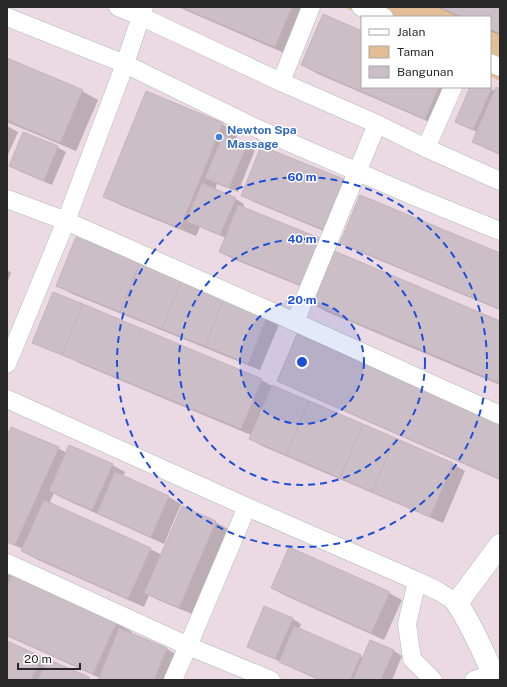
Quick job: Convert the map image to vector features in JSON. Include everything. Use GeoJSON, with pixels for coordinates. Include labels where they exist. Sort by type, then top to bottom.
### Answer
{"type":"FeatureCollection","features":[{"type":"Feature","properties":{"kind":"street"},"geometry":{"type":"LineString","coordinates":[[118,7],[142,12],[281,82],[377,124],[500,181]]}},
{"type":"Feature","properties":{"kind":"street"},"geometry":{"type":"LineString","coordinates":[[281,82],[311,7]]}},
{"type":"Feature","properties":{"kind":"street"},"geometry":{"type":"LineString","coordinates":[[360,7],[382,16]]}},
{"type":"Feature","properties":{"kind":"street"},"geometry":{"type":"LineString","coordinates":[[7,364],[66,221],[125,64],[142,12]]}},
{"type":"Feature","properties":{"kind":"street"},"geometry":{"type":"LineString","coordinates":[[7,17],[125,64],[256,128],[416,197],[500,231]]}},
{"type":"Feature","properties":{"kind":"street"},"geometry":{"type":"LineString","coordinates":[[426,148],[453,88]]}},
{"type":"Feature","properties":{"kind":"street"},"geometry":{"type":"LineString","coordinates":[[295,322],[377,124]]}},
{"type":"Feature","properties":{"kind":"street"},"geometry":{"type":"LineString","coordinates":[[7,199],[66,221],[295,322],[500,415]]}},
{"type":"Feature","properties":{"kind":"street"},"geometry":{"type":"LineString","coordinates":[[7,400],[438,591],[457,603],[466,617],[481,646],[488,678]]}},
{"type":"Feature","properties":{"kind":"street"},"geometry":{"type":"LineString","coordinates":[[173,680],[247,507]]}},
{"type":"Feature","properties":{"kind":"street"},"geometry":{"type":"LineString","coordinates":[[457,603],[500,545]]}},
{"type":"Feature","properties":{"kind":"street"},"geometry":{"type":"LineString","coordinates":[[7,563],[188,646],[271,680]]}},
{"type":"Feature","properties":{"kind":"street"},"geometry":{"type":"LineString","coordinates":[[417,581],[407,624],[412,659],[433,680]]}},
{"type":"Feature","properties":{"kind":"green space"},"geometry":{"type":"Polygon","coordinates":[[[344,7],[500,7],[500,81],[491,76],[491,16],[363,16],[344,7]]]}},
{"type":"Feature","properties":{"kind":"building"},"geometry":{"type":"Polygon","coordinates":[[[181,7],[292,7],[275,47],[181,7]]]}},
{"type":"Feature","properties":{"kind":"building"},"geometry":{"type":"Polygon","coordinates":[[[439,7],[500,7],[500,34],[491,30],[491,16],[460,16],[439,7]]]}},
{"type":"Feature","properties":{"kind":"building"},"geometry":{"type":"Polygon","coordinates":[[[323,14],[361,31],[361,88],[439,88],[425,119],[301,65],[323,14]]]}},
{"type":"Feature","properties":{"kind":"building"},"geometry":{"type":"Polygon","coordinates":[[[7,58],[83,90],[60,143],[7,120],[7,58]]]}},
{"type":"Feature","properties":{"kind":"building"},"geometry":{"type":"Polygon","coordinates":[[[496,87],[500,89],[500,154],[472,142],[496,87]]]}},
{"type":"Feature","properties":{"kind":"building"},"geometry":{"type":"Polygon","coordinates":[[[470,88],[492,88],[473,130],[455,122],[470,88]]]}},
{"type":"Feature","properties":{"kind":"building"},"geometry":{"type":"Polygon","coordinates":[[[146,91],[223,123],[180,228],[103,197],[146,91]]]}},
{"type":"Feature","properties":{"kind":"building"},"geometry":{"type":"Polygon","coordinates":[[[23,132],[58,146],[44,181],[9,166],[23,132]]]}},
{"type":"Feature","properties":{"kind":"building"},"geometry":{"type":"Polygon","coordinates":[[[223,135],[247,145],[229,188],[205,178],[223,135]]]}},
{"type":"Feature","properties":{"kind":"building"},"geometry":{"type":"Polygon","coordinates":[[[261,146],[346,180],[325,230],[241,196],[261,146]]]}},
{"type":"Feature","properties":{"kind":"building"},"geometry":{"type":"Polygon","coordinates":[[[202,183],[236,198],[220,235],[186,221],[202,183]]]}},
{"type":"Feature","properties":{"kind":"building"},"geometry":{"type":"Polygon","coordinates":[[[360,195],[500,253],[500,309],[340,243],[360,195]]]}},
{"type":"Feature","properties":{"kind":"building"},"geometry":{"type":"Polygon","coordinates":[[[238,205],[322,239],[303,286],[219,252],[238,205]]]}},
{"type":"Feature","properties":{"kind":"building"},"geometry":{"type":"Polygon","coordinates":[[[76,237],[140,263],[120,312],[56,286],[76,237]]]}},
{"type":"Feature","properties":{"kind":"building"},"geometry":{"type":"Polygon","coordinates":[[[332,250],[500,321],[500,383],[310,303],[332,250]]]}},
{"type":"Feature","properties":{"kind":"building"},"geometry":{"type":"Polygon","coordinates":[[[140,263],[182,279],[162,329],[120,312],[140,263]]]}},
{"type":"Feature","properties":{"kind":"building"},"geometry":{"type":"Polygon","coordinates":[[[182,279],[225,297],[205,346],[162,329],[182,279]]]}},
{"type":"Feature","properties":{"kind":"building"},"geometry":{"type":"Polygon","coordinates":[[[53,292],[83,304],[62,355],[32,343],[53,292]]]}},
{"type":"Feature","properties":{"kind":"building"},"geometry":{"type":"Polygon","coordinates":[[[225,297],[268,314],[248,364],[205,346],[225,297]]]}},
{"type":"Feature","properties":{"kind":"building"},"geometry":{"type":"Polygon","coordinates":[[[83,304],[262,379],[241,429],[62,355],[83,304]]]}},
{"type":"Feature","properties":{"kind":"building"},"geometry":{"type":"Polygon","coordinates":[[[297,334],[500,423],[500,479],[277,381],[297,334]]]}},
{"type":"Feature","properties":{"kind":"building"},"geometry":{"type":"Polygon","coordinates":[[[272,385],[309,401],[286,455],[249,439],[272,385]]]}},
{"type":"Feature","properties":{"kind":"building"},"geometry":{"type":"Polygon","coordinates":[[[309,401],[363,424],[340,478],[286,455],[309,401]]]}},
{"type":"Feature","properties":{"kind":"building"},"geometry":{"type":"Polygon","coordinates":[[[363,424],[395,438],[372,492],[340,478],[363,424]]]}},
{"type":"Feature","properties":{"kind":"building"},"geometry":{"type":"Polygon","coordinates":[[[11,427],[59,447],[15,545],[7,542],[7,436],[11,427]]]}},
{"type":"Feature","properties":{"kind":"building"},"geometry":{"type":"Polygon","coordinates":[[[395,438],[453,463],[430,517],[372,492],[395,438]]]}},
{"type":"Feature","properties":{"kind":"building"},"geometry":{"type":"Polygon","coordinates":[[[69,445],[113,464],[92,510],[49,491],[69,445]]]}},
{"type":"Feature","properties":{"kind":"building"},"geometry":{"type":"Polygon","coordinates":[[[115,472],[169,496],[151,537],[97,513],[115,472]]]}},
{"type":"Feature","properties":{"kind":"building"},"geometry":{"type":"Polygon","coordinates":[[[44,500],[151,548],[128,599],[21,551],[44,500]]]}},
{"type":"Feature","properties":{"kind":"building"},"geometry":{"type":"Polygon","coordinates":[[[182,506],[216,521],[179,608],[144,593],[182,506]]]}},
{"type":"Feature","properties":{"kind":"building"},"geometry":{"type":"Polygon","coordinates":[[[289,547],[390,592],[371,633],[271,588],[289,547]]]}},
{"type":"Feature","properties":{"kind":"building"},"geometry":{"type":"Polygon","coordinates":[[[12,575],[117,622],[93,674],[7,635],[7,587],[12,575]]]}},
{"type":"Feature","properties":{"kind":"building"},"geometry":{"type":"Polygon","coordinates":[[[264,606],[293,618],[275,659],[247,647],[264,606]]]}},
{"type":"Feature","properties":{"kind":"building"},"geometry":{"type":"Polygon","coordinates":[[[294,626],[361,655],[350,680],[321,680],[279,662],[294,626]]]}},
{"type":"Feature","properties":{"kind":"building"},"geometry":{"type":"Polygon","coordinates":[[[119,628],[167,648],[154,680],[98,680],[119,628]]]}},
{"type":"Feature","properties":{"kind":"building"},"geometry":{"type":"Polygon","coordinates":[[[370,640],[394,650],[381,680],[353,680],[370,640]]]}},
{"type":"Feature","properties":{"kind":"building"},"geometry":{"type":"Polygon","coordinates":[[[7,641],[42,657],[31,680],[7,680],[7,641]]]}},
{"type":"Feature","properties":{"kind":"building"},"geometry":{"type":"Polygon","coordinates":[[[47,659],[89,677],[88,680],[38,680],[47,659]]]}},
{"type":"Feature","properties":{"kind":"place","name":"Newton Spa Massage"},"geometry":{"type":"Point","coordinates":[219,137]}}]}
